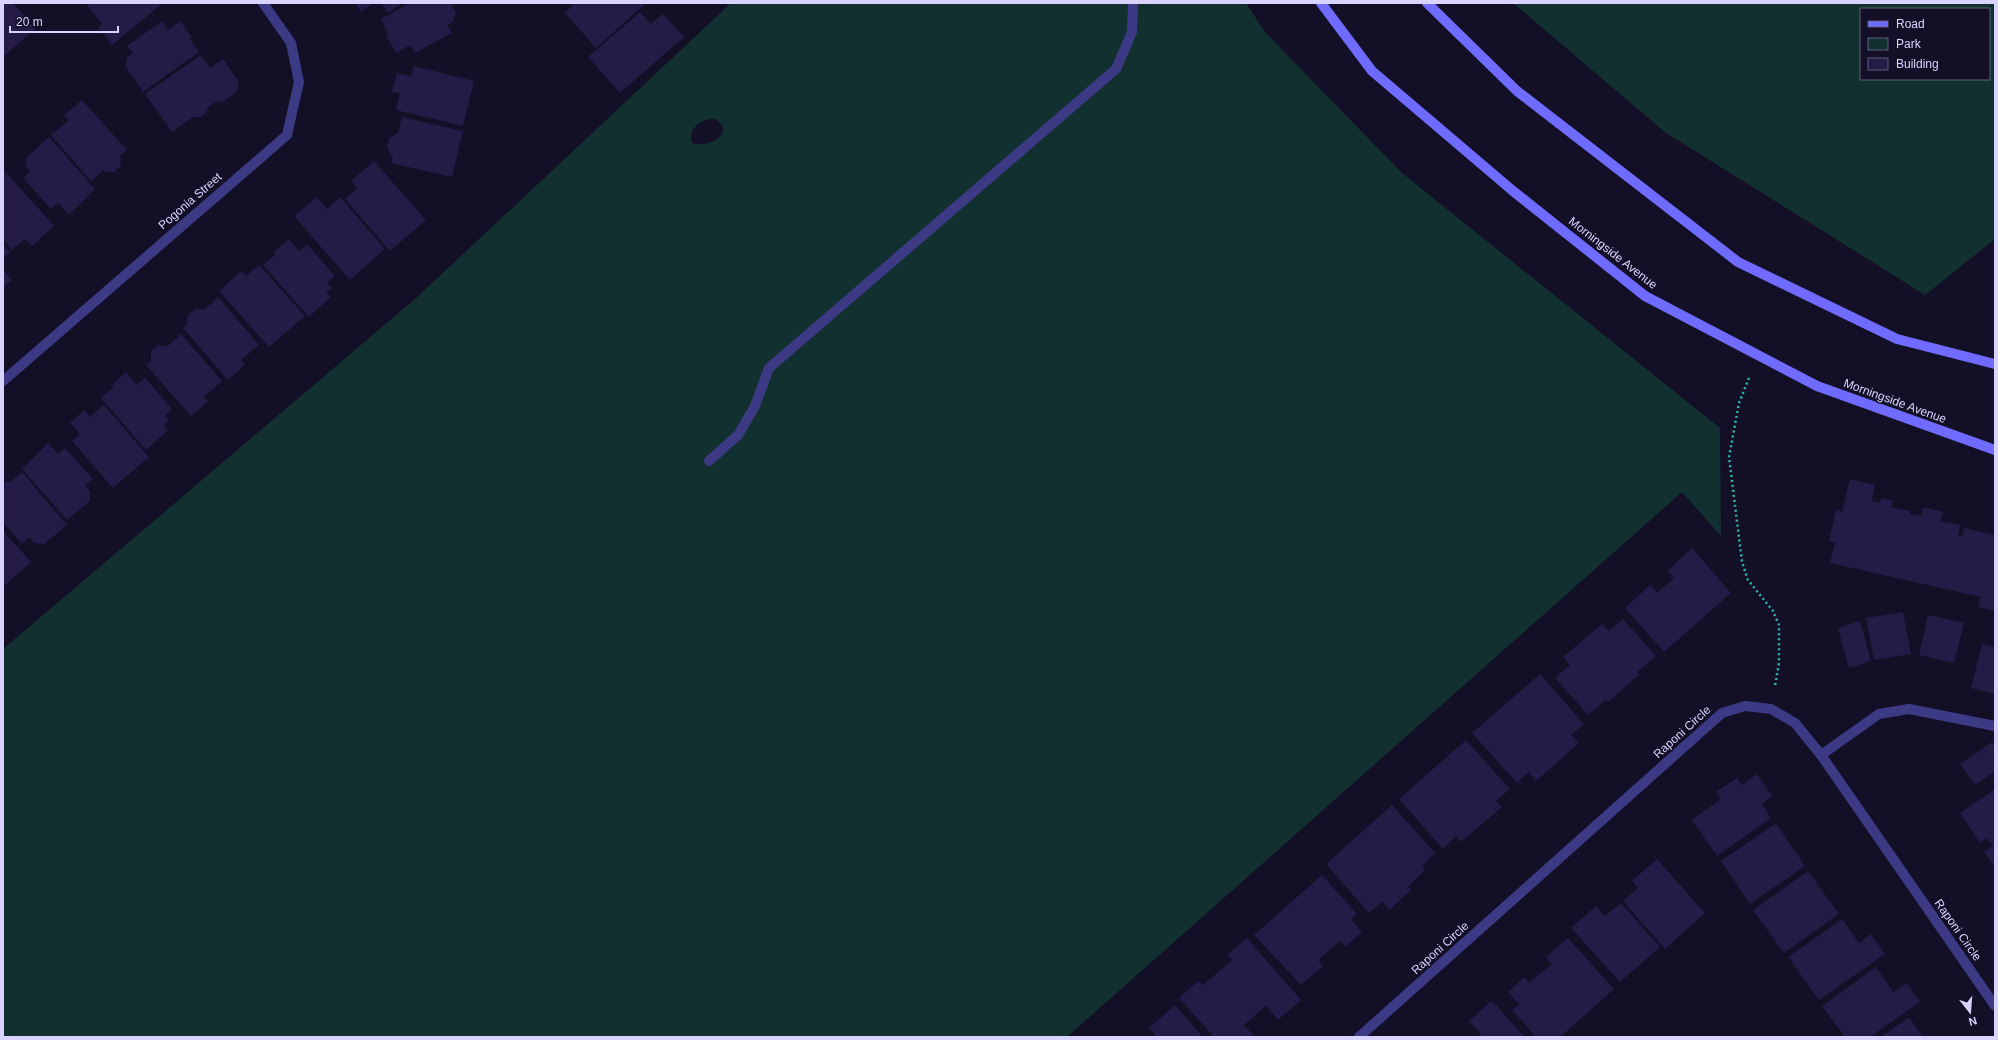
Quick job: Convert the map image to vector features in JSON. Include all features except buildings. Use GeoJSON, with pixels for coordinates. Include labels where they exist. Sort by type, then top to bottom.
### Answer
{"type":"FeatureCollection","features":[{"type":"Feature","properties":{"kind":"main road","name":"Morningside Avenue"},"geometry":{"type":"LineString","coordinates":[[1321,3],[1372,71],[1513,191],[1645,296],[1817,386],[1995,450]]}},
{"type":"Feature","properties":{"kind":"main road"},"geometry":{"type":"LineString","coordinates":[[1427,3],[1517,91],[1738,262],[1897,340],[1995,364]]}},
{"type":"Feature","properties":{"kind":"street","name":"Pogonia Street"},"geometry":{"type":"LineString","coordinates":[[3,381],[286,135],[299,82],[291,43],[263,3]]}},
{"type":"Feature","properties":{"kind":"street"},"geometry":{"type":"LineString","coordinates":[[709,461],[738,435],[755,406],[769,368],[1116,69],[1132,32],[1133,3]]}},
{"type":"Feature","properties":{"kind":"street","name":"Raponi Circle"},"geometry":{"type":"LineString","coordinates":[[1359,1037],[1722,713],[1744,706],[1771,709],[1795,723],[1821,755],[1995,1006]]}},
{"type":"Feature","properties":{"kind":"street"},"geometry":{"type":"LineString","coordinates":[[1821,755],[1879,714],[1909,709],[1995,726]]}},
{"type":"Feature","properties":{"kind":"path"},"geometry":{"type":"LineString","coordinates":[[1758,355],[1740,403],[1729,457],[1742,562],[1748,580],[1773,611],[1779,625],[1779,663],[1771,709]]}},
{"type":"Feature","properties":{"kind":"green space"},"geometry":{"type":"Polygon","coordinates":[[[731,3],[1246,3],[1265,32],[1402,173],[1720,428],[1721,536],[1682,492],[1067,1037],[3,1037],[3,649],[415,299],[731,3]],[[714,118],[700,123],[692,133],[692,143],[706,143],[718,138],[722,134],[723,129],[714,118]]]}},
{"type":"Feature","properties":{"kind":"green space"},"geometry":{"type":"Polygon","coordinates":[[[1513,3],[1995,3],[1995,239],[1925,295],[1666,133],[1513,3]]]}}]}
